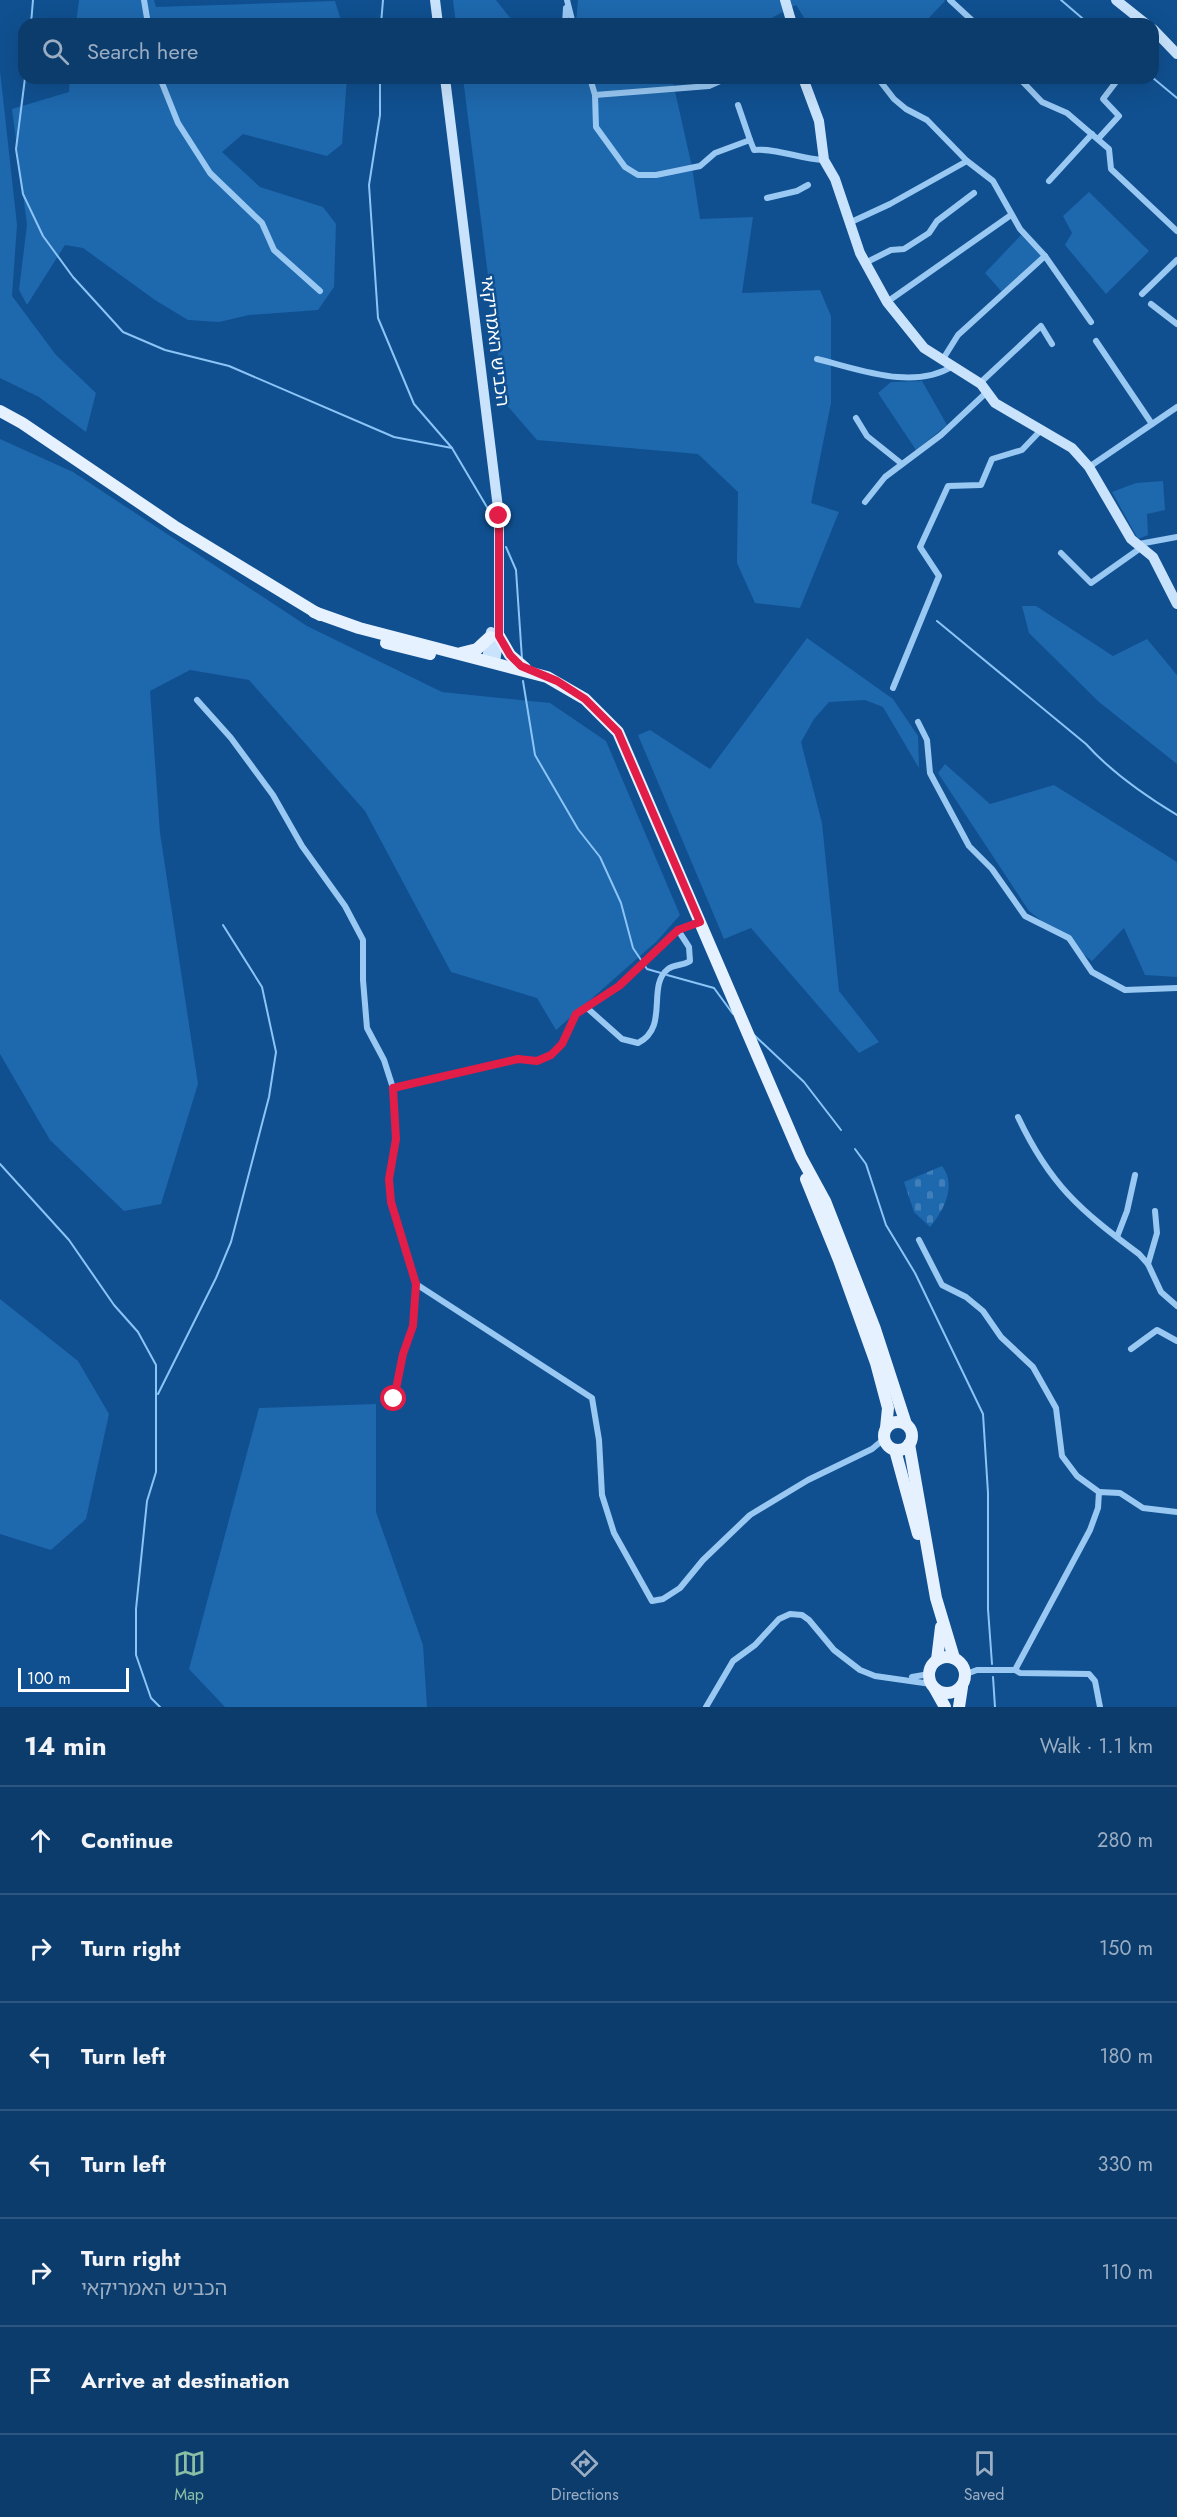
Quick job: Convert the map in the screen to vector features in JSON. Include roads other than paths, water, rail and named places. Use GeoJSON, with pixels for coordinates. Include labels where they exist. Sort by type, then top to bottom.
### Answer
{"type":"FeatureCollection","features":[{"type":"Feature","properties":{"kind":"main road"},"geometry":{"type":"LineString","coordinates":[[0,411],[22,423],[174,526],[349,632],[547,677],[573,692],[606,717],[618,732],[801,1157],[804,1174],[912,1434],[909,1444],[941,1622],[954,1658],[963,1665],[966,1674],[959,1707]]}},
{"type":"Feature","properties":{"kind":"main road"},"geometry":{"type":"LineString","coordinates":[[314,612],[358,628],[460,653],[573,692]]}},
{"type":"Feature","properties":{"kind":"main road"},"geometry":{"type":"LineString","coordinates":[[460,653],[477,649],[495,636],[514,660],[531,672]]}},
{"type":"Feature","properties":{"kind":"main road"},"geometry":{"type":"LineString","coordinates":[[870,1331],[888,1408],[885,1433],[890,1448],[895,1450],[905,1448],[909,1444]]}},
{"type":"Feature","properties":{"kind":"main road"},"geometry":{"type":"LineString","coordinates":[[885,1433],[895,1422],[906,1424]]}},
{"type":"Feature","properties":{"kind":"main road"},"geometry":{"type":"LineString","coordinates":[[895,1450],[936,1598]]}},
{"type":"Feature","properties":{"kind":"main road"},"geometry":{"type":"LineString","coordinates":[[941,1622],[937,1660],[931,1682],[945,1707]]}},
{"type":"Feature","properties":{"kind":"main road"},"geometry":{"type":"LineString","coordinates":[[937,1660],[954,1658]]}},
{"type":"Feature","properties":{"kind":"main road"},"geometry":{"type":"LineString","coordinates":[[931,1682],[952,1693],[962,1687]]}},
{"type":"Feature","properties":{"kind":"street"},"geometry":{"type":"LineString","coordinates":[[144,0],[147,18]]}},
{"type":"Feature","properties":{"kind":"street"},"geometry":{"type":"LineString","coordinates":[[435,0],[437,18]]}},
{"type":"Feature","properties":{"kind":"street"},"geometry":{"type":"LineString","coordinates":[[785,0],[790,18]]}},
{"type":"Feature","properties":{"kind":"street"},"geometry":{"type":"LineString","coordinates":[[950,0],[970,18]]}},
{"type":"Feature","properties":{"kind":"street"},"geometry":{"type":"LineString","coordinates":[[1116,0],[1138,18]]}},
{"type":"Feature","properties":{"kind":"street"},"geometry":{"type":"LineString","coordinates":[[1159,36],[1177,54]]}},
{"type":"Feature","properties":{"kind":"street"},"geometry":{"type":"LineString","coordinates":[[162,84],[178,123],[210,172],[262,223],[274,250],[320,291]]}},
{"type":"Feature","properties":{"kind":"street","name":"הכביש האמריקאי"},"geometry":{"type":"LineString","coordinates":[[446,84],[497,496],[500,547],[498,608],[490,664]]}},
{"type":"Feature","properties":{"kind":"street"},"geometry":{"type":"LineString","coordinates":[[592,84],[595,95],[596,127],[625,167],[638,175],[656,175],[700,166],[715,153],[750,140]]}},
{"type":"Feature","properties":{"kind":"street"},"geometry":{"type":"LineString","coordinates":[[595,95],[714,84]]}},
{"type":"Feature","properties":{"kind":"street"},"geometry":{"type":"LineString","coordinates":[[805,84],[819,121],[824,160],[835,179],[848,223],[864,263],[887,302],[924,348],[984,387],[995,403],[1072,448],[1089,467],[1131,539],[1153,557],[1172,586],[1177,604]]}},
{"type":"Feature","properties":{"kind":"street"},"geometry":{"type":"LineString","coordinates":[[882,84],[894,99],[906,109],[927,120],[968,161],[993,181],[1011,215],[1045,256],[1090,322]]}},
{"type":"Feature","properties":{"kind":"street"},"geometry":{"type":"LineString","coordinates":[[1025,84],[1042,102],[1067,113],[1109,149],[1111,169],[1177,231]]}},
{"type":"Feature","properties":{"kind":"street"},"geometry":{"type":"LineString","coordinates":[[1098,140],[1119,116],[1103,99],[1114,84]]}},
{"type":"Feature","properties":{"kind":"street"},"geometry":{"type":"LineString","coordinates":[[738,105],[754,150],[777,150],[804,159],[824,160]]}},
{"type":"Feature","properties":{"kind":"street"},"geometry":{"type":"LineString","coordinates":[[1049,181],[1092,134]]}},
{"type":"Feature","properties":{"kind":"street"},"geometry":{"type":"LineString","coordinates":[[848,223],[890,204],[968,161]]}},
{"type":"Feature","properties":{"kind":"street"},"geometry":{"type":"LineString","coordinates":[[767,198],[797,191],[808,185]]}},
{"type":"Feature","properties":{"kind":"street"},"geometry":{"type":"LineString","coordinates":[[864,263],[891,250],[904,249],[929,233],[937,221],[974,193]]}},
{"type":"Feature","properties":{"kind":"street"},"geometry":{"type":"LineString","coordinates":[[887,302],[1011,215]]}},
{"type":"Feature","properties":{"kind":"street"},"geometry":{"type":"LineString","coordinates":[[943,359],[958,335],[1045,256]]}},
{"type":"Feature","properties":{"kind":"street"},"geometry":{"type":"LineString","coordinates":[[1142,294],[1177,260]]}},
{"type":"Feature","properties":{"kind":"street"},"geometry":{"type":"LineString","coordinates":[[1151,303],[1177,324]]}},
{"type":"Feature","properties":{"kind":"street"},"geometry":{"type":"LineString","coordinates":[[865,502],[885,477],[941,435],[1041,326],[1052,344]]}},
{"type":"Feature","properties":{"kind":"street"},"geometry":{"type":"LineString","coordinates":[[1096,341],[1152,424]]}},
{"type":"Feature","properties":{"kind":"street"},"geometry":{"type":"LineString","coordinates":[[817,359],[892,377],[916,377],[942,372],[953,365]]}},
{"type":"Feature","properties":{"kind":"street"},"geometry":{"type":"LineString","coordinates":[[1089,467],[1177,407]]}},
{"type":"Feature","properties":{"kind":"street"},"geometry":{"type":"LineString","coordinates":[[856,418],[867,436],[902,464]]}},
{"type":"Feature","properties":{"kind":"street"},"geometry":{"type":"LineString","coordinates":[[893,688],[939,576],[920,547],[948,486],[981,485],[992,459],[1022,450],[1042,429]]}},
{"type":"Feature","properties":{"kind":"street"},"geometry":{"type":"LineString","coordinates":[[1060,553],[1091,583],[1141,545],[1177,537]]}},
{"type":"Feature","properties":{"kind":"street"},"geometry":{"type":"LineString","coordinates":[[197,700],[231,738],[273,795],[302,846],[345,906],[363,940],[363,980],[367,1028],[384,1060],[393,1088],[396,1139],[389,1179],[391,1202],[416,1284],[413,1326],[403,1354],[394,1399]]}},
{"type":"Feature","properties":{"kind":"street"},"geometry":{"type":"LineString","coordinates":[[918,722],[927,740],[930,773],[969,846],[992,869],[1025,916],[1069,938],[1092,972],[1125,990],[1177,988]]}},
{"type":"Feature","properties":{"kind":"street"},"geometry":{"type":"LineString","coordinates":[[393,1088],[518,1059],[537,1061],[551,1055],[562,1044],[576,1014],[619,986],[678,930],[700,922]]}},
{"type":"Feature","properties":{"kind":"street"},"geometry":{"type":"LineString","coordinates":[[586,1007],[622,1040],[638,1043],[645,1040],[658,1015],[656,1003],[664,974],[672,967],[683,966],[690,961],[689,946],[678,930]]}},
{"type":"Feature","properties":{"kind":"street"},"geometry":{"type":"LineString","coordinates":[[1018,1117],[1032,1149],[1064,1193],[1148,1264],[1161,1292],[1177,1306]]}},
{"type":"Feature","properties":{"kind":"street"},"geometry":{"type":"LineString","coordinates":[[1117,1238],[1127,1211],[1135,1175]]}},
{"type":"Feature","properties":{"kind":"street"},"geometry":{"type":"LineString","coordinates":[[1148,1264],[1157,1233],[1155,1211]]}},
{"type":"Feature","properties":{"kind":"street"},"geometry":{"type":"LineString","coordinates":[[919,1240],[942,1285],[966,1297],[983,1311],[1000,1337],[1033,1367],[1056,1408],[1062,1456],[1077,1476],[1099,1492],[1120,1493],[1143,1508],[1177,1512]]}},
{"type":"Feature","properties":{"kind":"street"},"geometry":{"type":"LineString","coordinates":[[416,1284],[592,1398],[599,1440],[602,1495],[614,1533],[652,1601],[663,1599],[680,1588],[703,1560],[750,1515],[808,1480],[872,1449],[885,1433]]}},
{"type":"Feature","properties":{"kind":"street"},"geometry":{"type":"LineString","coordinates":[[1131,1349],[1157,1330],[1177,1341]]}},
{"type":"Feature","properties":{"kind":"street"},"geometry":{"type":"LineString","coordinates":[[1015,1670],[1090,1530],[1098,1508],[1099,1492]]}},
{"type":"Feature","properties":{"kind":"street"},"geometry":{"type":"LineString","coordinates":[[706,1707],[733,1661],[755,1645],[779,1619],[790,1614],[802,1615],[809,1620],[834,1650],[860,1670],[875,1676],[931,1682]]}},
{"type":"Feature","properties":{"kind":"street"},"geometry":{"type":"LineString","coordinates":[[860,1670],[931,1682]]}},
{"type":"Feature","properties":{"kind":"street"},"geometry":{"type":"LineString","coordinates":[[966,1674],[977,1670],[1089,1674],[1095,1681],[1100,1707]]}},
{"type":"Feature","properties":{"kind":"waterway"},"geometry":{"type":"LineString","coordinates":[[32,18],[33,0]]}},
{"type":"Feature","properties":{"kind":"waterway"},"geometry":{"type":"LineString","coordinates":[[382,18],[383,0]]}},
{"type":"Feature","properties":{"kind":"waterway"},"geometry":{"type":"LineString","coordinates":[[1061,0],[1082,18]]}},
{"type":"Feature","properties":{"kind":"waterway"},"geometry":{"type":"LineString","coordinates":[[1159,83],[1177,98]]}},
{"type":"Feature","properties":{"kind":"waterway"},"geometry":{"type":"LineString","coordinates":[[24,84],[16,149],[23,194],[43,236],[73,277],[123,332],[165,350],[229,366],[394,437],[452,448]]}},
{"type":"Feature","properties":{"kind":"waterway"},"geometry":{"type":"LineString","coordinates":[[380,84],[380,115],[369,185],[378,318],[414,404],[452,448],[494,519]]}},
{"type":"Feature","properties":{"kind":"waterway"},"geometry":{"type":"LineString","coordinates":[[506,547],[516,570],[522,659]]}},
{"type":"Feature","properties":{"kind":"waterway"},"geometry":{"type":"LineString","coordinates":[[937,621],[1086,744],[1118,774],[1177,815]]}},
{"type":"Feature","properties":{"kind":"waterway"},"geometry":{"type":"LineString","coordinates":[[523,681],[535,755],[578,829],[600,857],[621,903],[633,948],[647,969],[661,973]]}},
{"type":"Feature","properties":{"kind":"waterway"},"geometry":{"type":"LineString","coordinates":[[158,1394],[216,1278],[231,1242],[269,1097],[276,1052],[262,987],[223,925]]}},
{"type":"Feature","properties":{"kind":"waterway"},"geometry":{"type":"LineString","coordinates":[[667,975],[714,988],[733,1014]]}},
{"type":"Feature","properties":{"kind":"waterway"},"geometry":{"type":"LineString","coordinates":[[753,1034],[804,1082],[841,1130]]}},
{"type":"Feature","properties":{"kind":"waterway"},"geometry":{"type":"LineString","coordinates":[[855,1149],[866,1164],[886,1225],[915,1273],[983,1414],[988,1493],[988,1609],[992,1664]]}},
{"type":"Feature","properties":{"kind":"waterway"},"geometry":{"type":"LineString","coordinates":[[0,1164],[69,1240],[114,1305],[138,1332],[156,1365],[156,1472],[147,1501],[136,1609],[136,1655],[151,1698],[160,1707]]}},
{"type":"Feature","properties":{"kind":"waterway"},"geometry":{"type":"LineString","coordinates":[[993,1677],[995,1707]]}}]}
